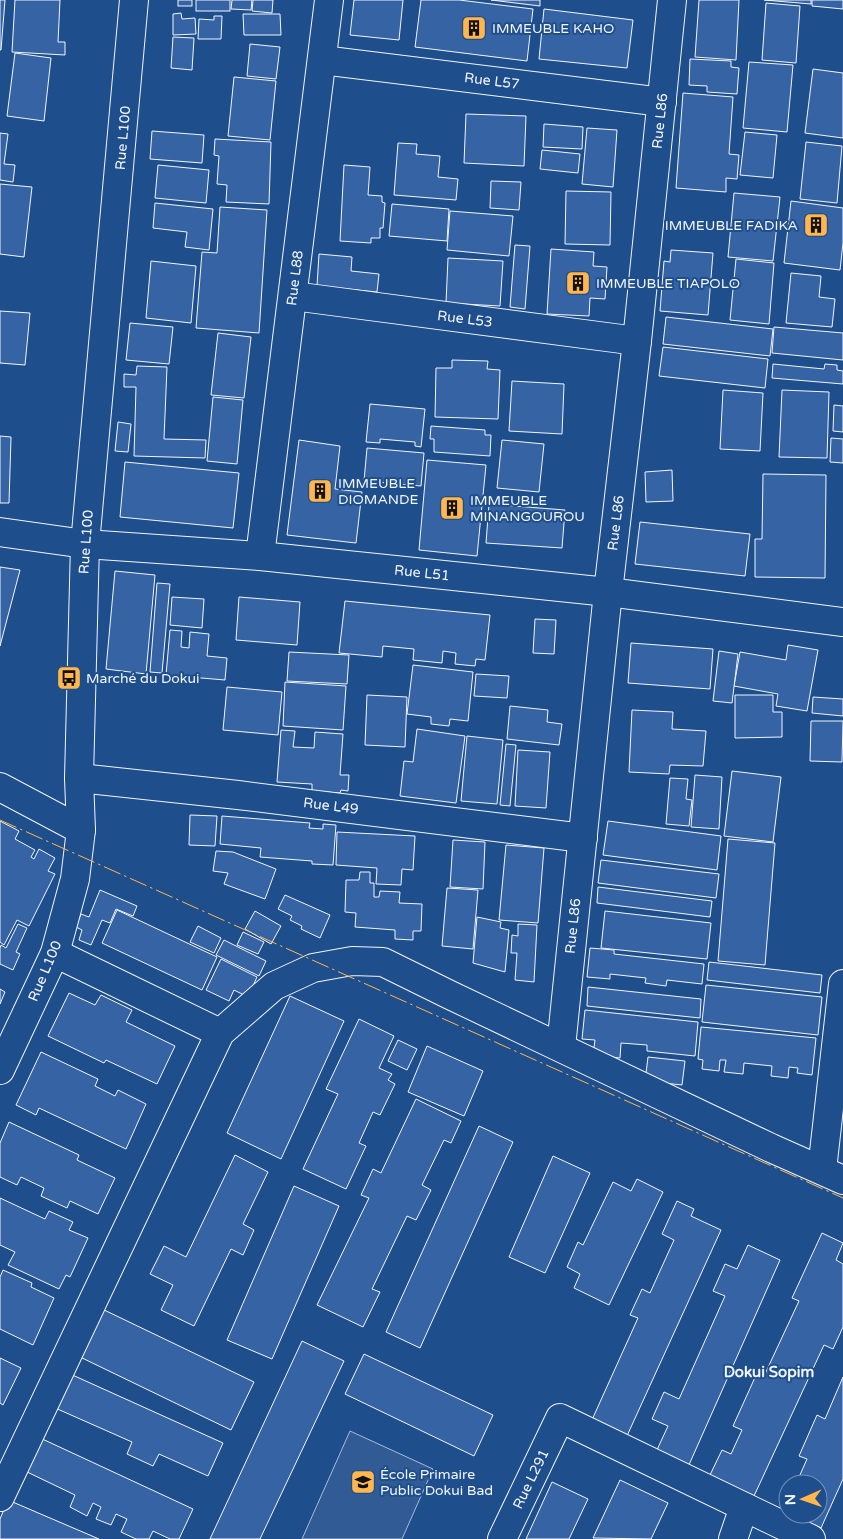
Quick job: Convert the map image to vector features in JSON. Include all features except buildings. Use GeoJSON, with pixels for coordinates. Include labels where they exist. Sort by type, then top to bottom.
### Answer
{"type":"FeatureCollection","features":[{"type":"Feature","properties":{"kind":"street","name":"Rue L100"},"geometry":{"type":"LineString","coordinates":[[0,1070],[55,954],[75,880],[82,830],[79,778],[85,544],[134,0]]}},
{"type":"Feature","properties":{"kind":"street","name":"Rue L88"},"geometry":{"type":"LineString","coordinates":[[260,556],[329,0]]}},
{"type":"Feature","properties":{"kind":"street","name":"Rue L86"},"geometry":{"type":"LineString","coordinates":[[560,1047],[672,0]]}},
{"type":"Feature","properties":{"kind":"street","name":"Rue L57"},"geometry":{"type":"LineString","coordinates":[[322,60],[662,102]]}},
{"type":"Feature","properties":{"kind":"street","name":"Rue L53"},"geometry":{"type":"LineString","coordinates":[[293,296],[637,341]]}},
{"type":"Feature","properties":{"kind":"street","name":"Rue L51"},"geometry":{"type":"LineString","coordinates":[[0,532],[85,544],[260,556],[608,592],[843,622]]}},
{"type":"Feature","properties":{"kind":"street","name":"Rue L49"},"geometry":{"type":"LineString","coordinates":[[79,778],[238,794],[583,838]]}},
{"type":"Feature","properties":{"kind":"street"},"geometry":{"type":"LineString","coordinates":[[0,787],[82,830]]}},
{"type":"Feature","properties":{"kind":"street"},"geometry":{"type":"LineString","coordinates":[[55,954],[220,1033]]}},
{"type":"Feature","properties":{"kind":"street"},"geometry":{"type":"LineString","coordinates":[[0,1497],[220,1033],[274,986],[313,968],[352,961],[383,962],[771,1148],[832,1175],[843,984]]}},
{"type":"Feature","properties":{"kind":"street","name":"Rue L291"},"geometry":{"type":"LineString","coordinates":[[502,1539],[560,1418],[744,1507]]}},
{"type":"Feature","properties":{"kind":"street"},"geometry":{"type":"LineString","coordinates":[[733,1539],[744,1507],[811,1539]]}},
{"type":"Feature","properties":{"kind":"shaded area"},"geometry":{"type":"Polygon","coordinates":[[[350,1431],[433,1469],[402,1539],[302,1539],[350,1431]]]}},
{"type":"Feature","properties":{"kind":"power"},"geometry":{"type":"LineString","coordinates":[[0,820],[843,1198]]}},
{"type":"Feature","properties":{"kind":"place","name":"IMMEUBLE KAHO"},"geometry":{"type":"Point","coordinates":[474,28]}},
{"type":"Feature","properties":{"kind":"place","name":"IMMEUBLE FADIKA"},"geometry":{"type":"Point","coordinates":[816,225]}},
{"type":"Feature","properties":{"kind":"place","name":"IMMEUBLE TIAPOLO"},"geometry":{"type":"Point","coordinates":[578,283]}},
{"type":"Feature","properties":{"kind":"place","name":"IMMEUBLE DIOMANDE"},"geometry":{"type":"Point","coordinates":[320,491]}},
{"type":"Feature","properties":{"kind":"place","name":"IMMEUBLE MINANGOUROU"},"geometry":{"type":"Point","coordinates":[452,508]}},
{"type":"Feature","properties":{"kind":"place","name":"Marché du Dokui"},"geometry":{"type":"Point","coordinates":[69,678]}},
{"type":"Feature","properties":{"kind":"place","name":"École Primaire Public Dokui Bad"},"geometry":{"type":"Point","coordinates":[363,1482]}},
{"type":"Feature","properties":{"kind":"district","name":"Dokui Sopim"},"geometry":{"type":"Point","coordinates":[769,1372]}}]}
